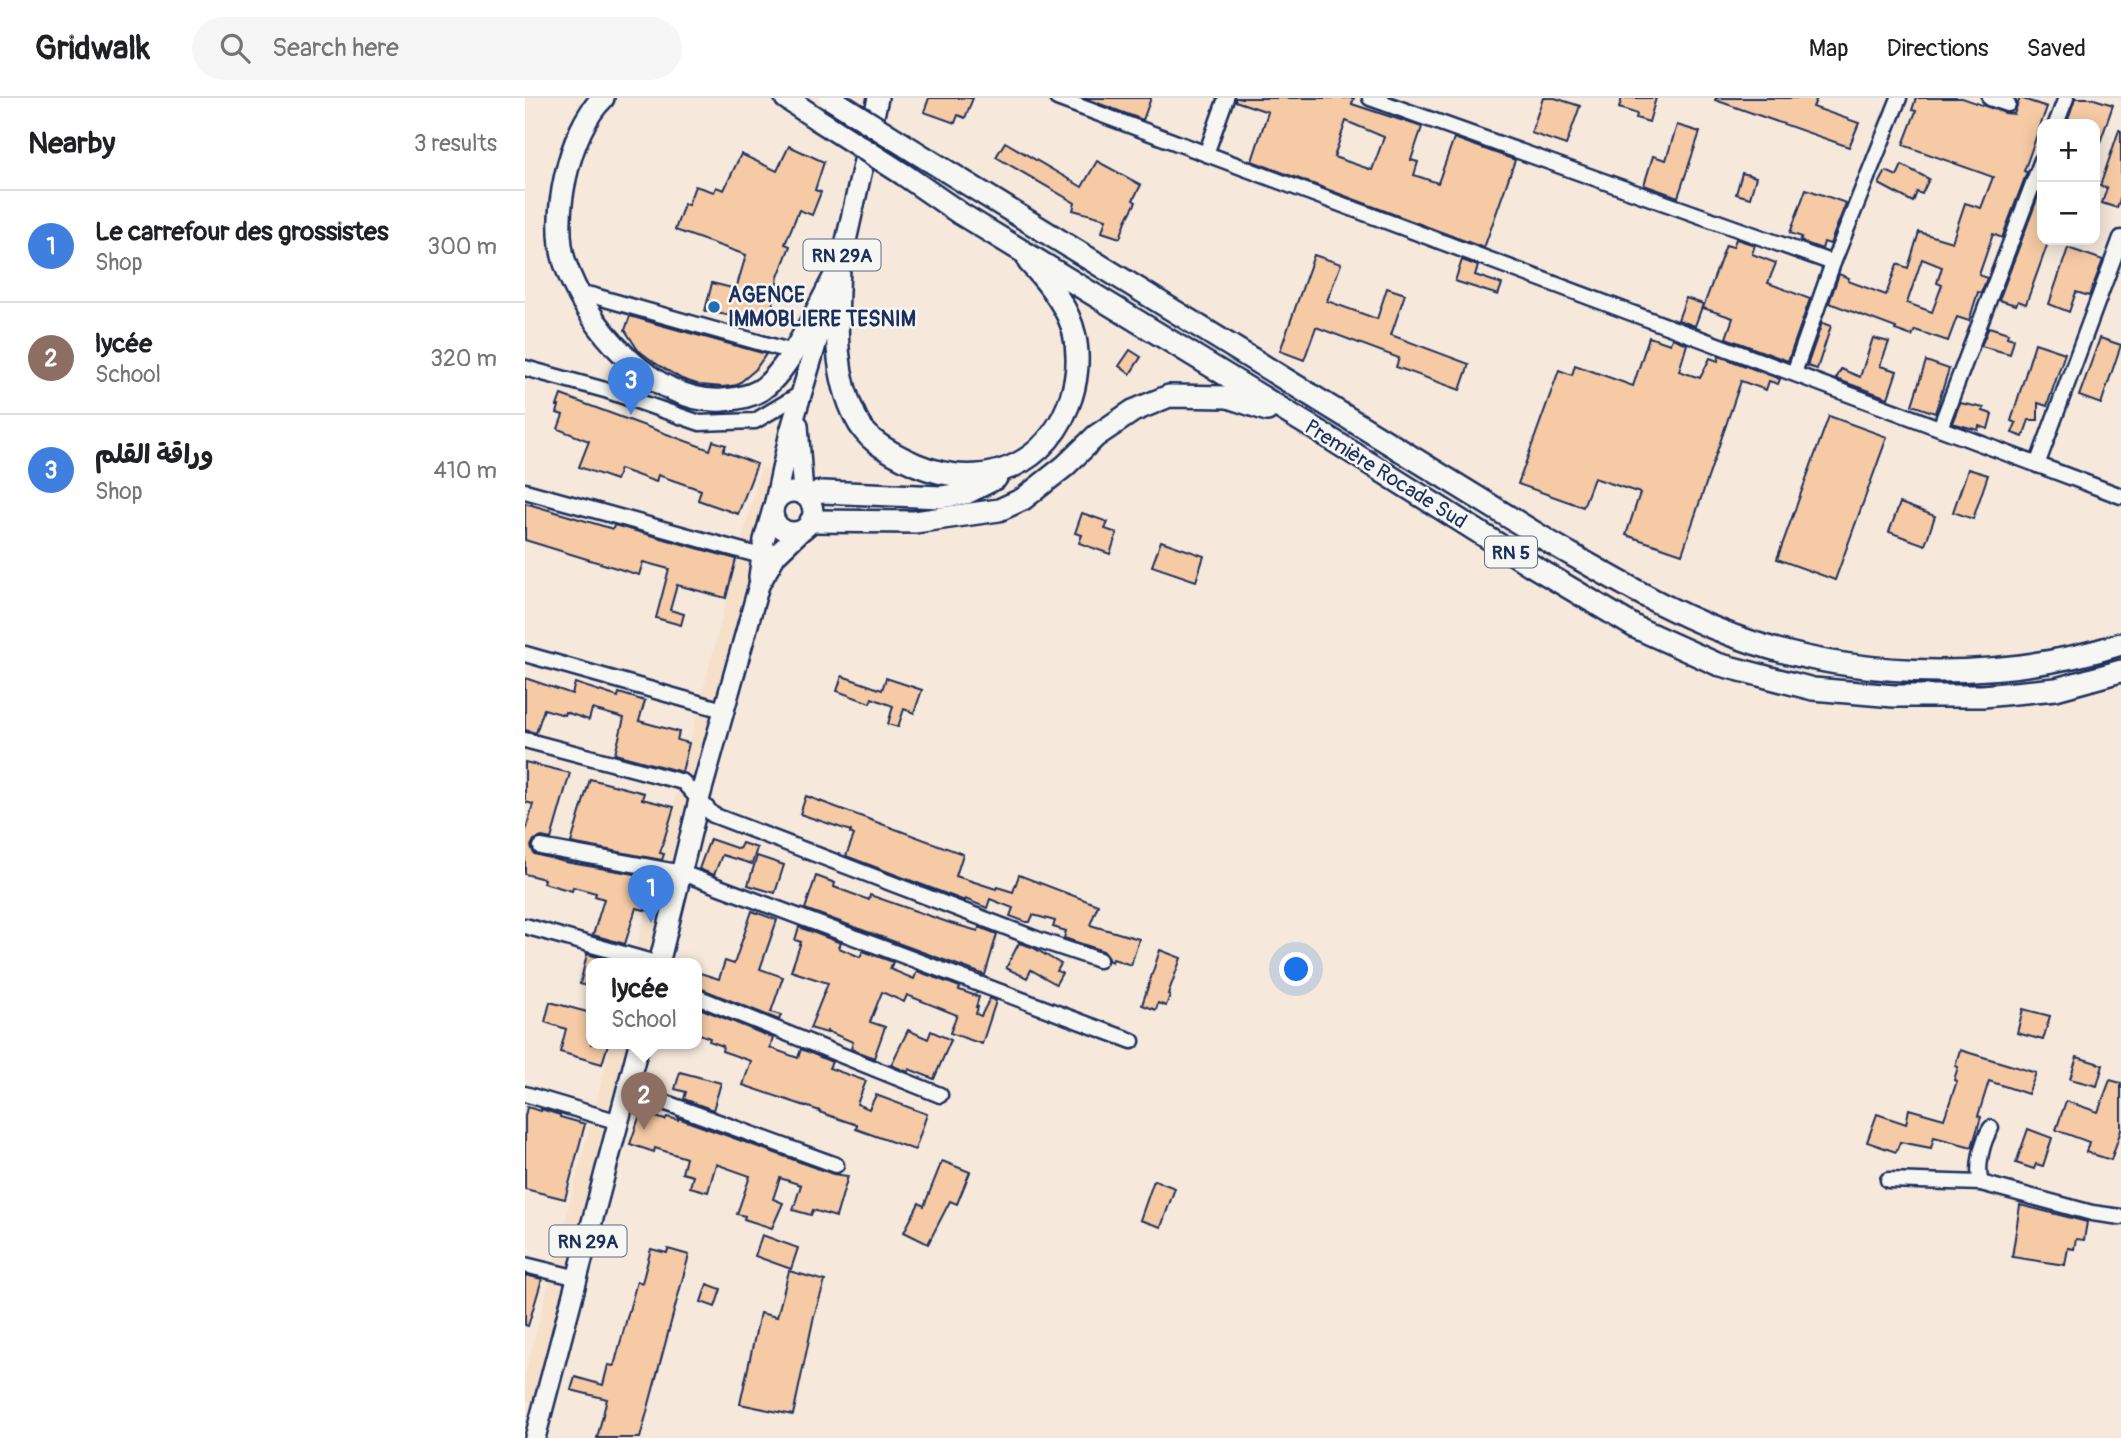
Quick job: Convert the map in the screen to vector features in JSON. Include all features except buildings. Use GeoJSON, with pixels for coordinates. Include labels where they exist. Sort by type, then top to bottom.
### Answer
{"type":"FeatureCollection","features":[{"type":"Feature","properties":{"kind":"highway"},"geometry":{"type":"LineString","coordinates":[[603,98],[590,113],[574,144],[562,193],[561,243],[564,260],[581,299],[608,338],[642,372],[675,392],[694,398],[714,401],[748,396],[760,390],[771,382],[793,352],[839,267]]}},
{"type":"Feature","properties":{"kind":"highway","name":"Première Rocade Sud"},"geometry":{"type":"LineString","coordinates":[[786,98],[961,214],[1318,430],[1531,565],[1637,628],[1717,664],[1813,689],[1894,696],[1983,696],[2056,689],[2121,671]]}},
{"type":"Feature","properties":{"kind":"highway","name":"Première Rocade Sud"},"geometry":{"type":"LineString","coordinates":[[829,98],[1553,544],[1661,605],[1753,643],[1812,659],[1884,668],[1949,670],[2005,667],[2060,660],[2121,644]]}},
{"type":"Feature","properties":{"kind":"highway"},"geometry":{"type":"LineString","coordinates":[[804,495],[822,492],[941,497],[966,493],[989,483],[1039,450],[1060,425],[1075,387],[1077,358],[1074,332],[1058,298],[1030,262],[961,214]]}},
{"type":"Feature","properties":{"kind":"highway"},"geometry":{"type":"LineString","coordinates":[[839,267],[836,331],[841,376],[856,420],[878,446],[912,464],[945,474],[980,476],[1009,469]]}},
{"type":"Feature","properties":{"kind":"highway"},"geometry":{"type":"LineString","coordinates":[[806,526],[915,522],[999,510],[1023,499],[1065,466],[1096,436],[1133,411],[1169,396],[1228,397],[1318,430]]}},
{"type":"Feature","properties":{"kind":"main road","name":"RN 29A"},"geometry":{"type":"LineString","coordinates":[[800,401],[839,267],[878,98]]}},
{"type":"Feature","properties":{"kind":"main road"},"geometry":{"type":"LineString","coordinates":[[759,585],[776,555],[806,526],[813,507],[804,495],[800,401]]}},
{"type":"Feature","properties":{"kind":"main road"},"geometry":{"type":"LineString","coordinates":[[661,958],[699,800],[759,585],[761,556],[784,455],[800,401]]}},
{"type":"Feature","properties":{"kind":"main road"},"geometry":{"type":"LineString","coordinates":[[804,495],[792,491],[785,493],[774,505],[776,523],[781,528],[787,531],[806,526]]}},
{"type":"Feature","properties":{"kind":"main road","name":"RN 29A"},"geometry":{"type":"LineString","coordinates":[[535,1438],[638,1049]]}},
{"type":"Feature","properties":{"kind":"street"},"geometry":{"type":"LineString","coordinates":[[1057,98],[2121,496]]}},
{"type":"Feature","properties":{"kind":"street"},"geometry":{"type":"LineString","coordinates":[[1206,154],[1226,98]]}},
{"type":"Feature","properties":{"kind":"street"},"geometry":{"type":"LineString","coordinates":[[1370,98],[1833,263]]}},
{"type":"Feature","properties":{"kind":"street"},"geometry":{"type":"LineString","coordinates":[[1794,373],[1833,263],[1899,98]]}},
{"type":"Feature","properties":{"kind":"street"},"geometry":{"type":"LineString","coordinates":[[1990,98],[2008,104]]}},
{"type":"Feature","properties":{"kind":"street"},"geometry":{"type":"LineString","coordinates":[[2058,119],[2066,98]]}},
{"type":"Feature","properties":{"kind":"street"},"geometry":{"type":"LineString","coordinates":[[1940,428],[2037,173]]}},
{"type":"Feature","properties":{"kind":"street"},"geometry":{"type":"LineString","coordinates":[[2037,465],[2121,238]]}},
{"type":"Feature","properties":{"kind":"street"},"geometry":{"type":"LineString","coordinates":[[591,295],[793,352]]}},
{"type":"Feature","properties":{"kind":"street"},"geometry":{"type":"LineString","coordinates":[[525,368],[605,390],[700,423],[755,421],[800,401]]}},
{"type":"Feature","properties":{"kind":"street"},"geometry":{"type":"LineString","coordinates":[[525,491],[761,556]]}},
{"type":"Feature","properties":{"kind":"street"},"geometry":{"type":"LineString","coordinates":[[525,654],[723,710]]}},
{"type":"Feature","properties":{"kind":"street"},"geometry":{"type":"LineString","coordinates":[[525,740],[683,782],[713,815],[1042,941],[1099,960]]}},
{"type":"Feature","properties":{"kind":"street"},"geometry":{"type":"LineString","coordinates":[[541,847],[682,873],[1132,1041]]}},
{"type":"Feature","properties":{"kind":"street"},"geometry":{"type":"LineString","coordinates":[[525,926],[638,958]]}},
{"type":"Feature","properties":{"kind":"street"},"geometry":{"type":"LineString","coordinates":[[702,999],[940,1095]]}},
{"type":"Feature","properties":{"kind":"street"},"geometry":{"type":"LineString","coordinates":[[628,1089],[836,1165]]}},
{"type":"Feature","properties":{"kind":"street"},"geometry":{"type":"LineString","coordinates":[[525,1094],[619,1122]]}},
{"type":"Feature","properties":{"kind":"street"},"geometry":{"type":"LineString","coordinates":[[1980,1183],[1978,1175],[1986,1135],[1991,1128]]}},
{"type":"Feature","properties":{"kind":"street"},"geometry":{"type":"LineString","coordinates":[[1888,1180],[1980,1183],[2092,1213],[2121,1217]]}},
{"type":"Feature","properties":{"kind":"street"},"geometry":{"type":"LineString","coordinates":[[525,1265],[578,1278]]}},
{"type":"Feature","properties":{"kind":"shaded area"},"geometry":{"type":"Polygon","coordinates":[[[761,467],[775,471],[652,958],[634,958],[761,467]]]}},
{"type":"Feature","properties":{"kind":"shaded area"},"geometry":{"type":"Polygon","coordinates":[[[610,1049],[628,1049],[537,1406],[525,1398],[525,1375],[610,1049]]]}},
{"type":"Feature","properties":{"kind":"place","name":"AGENCE IMMOBLIERE TESNIM"},"geometry":{"type":"Point","coordinates":[714,307]}},
{"type":"Feature","properties":{"kind":"place","name":"وراقة القلم"},"geometry":{"type":"Point","coordinates":[631,415]}},
{"type":"Feature","properties":{"kind":"place","name":"Le carrefour des grossistes"},"geometry":{"type":"Point","coordinates":[651,923]}},
{"type":"Feature","properties":{"kind":"place","name":"lycée"},"geometry":{"type":"Point","coordinates":[644,1130]}}]}
